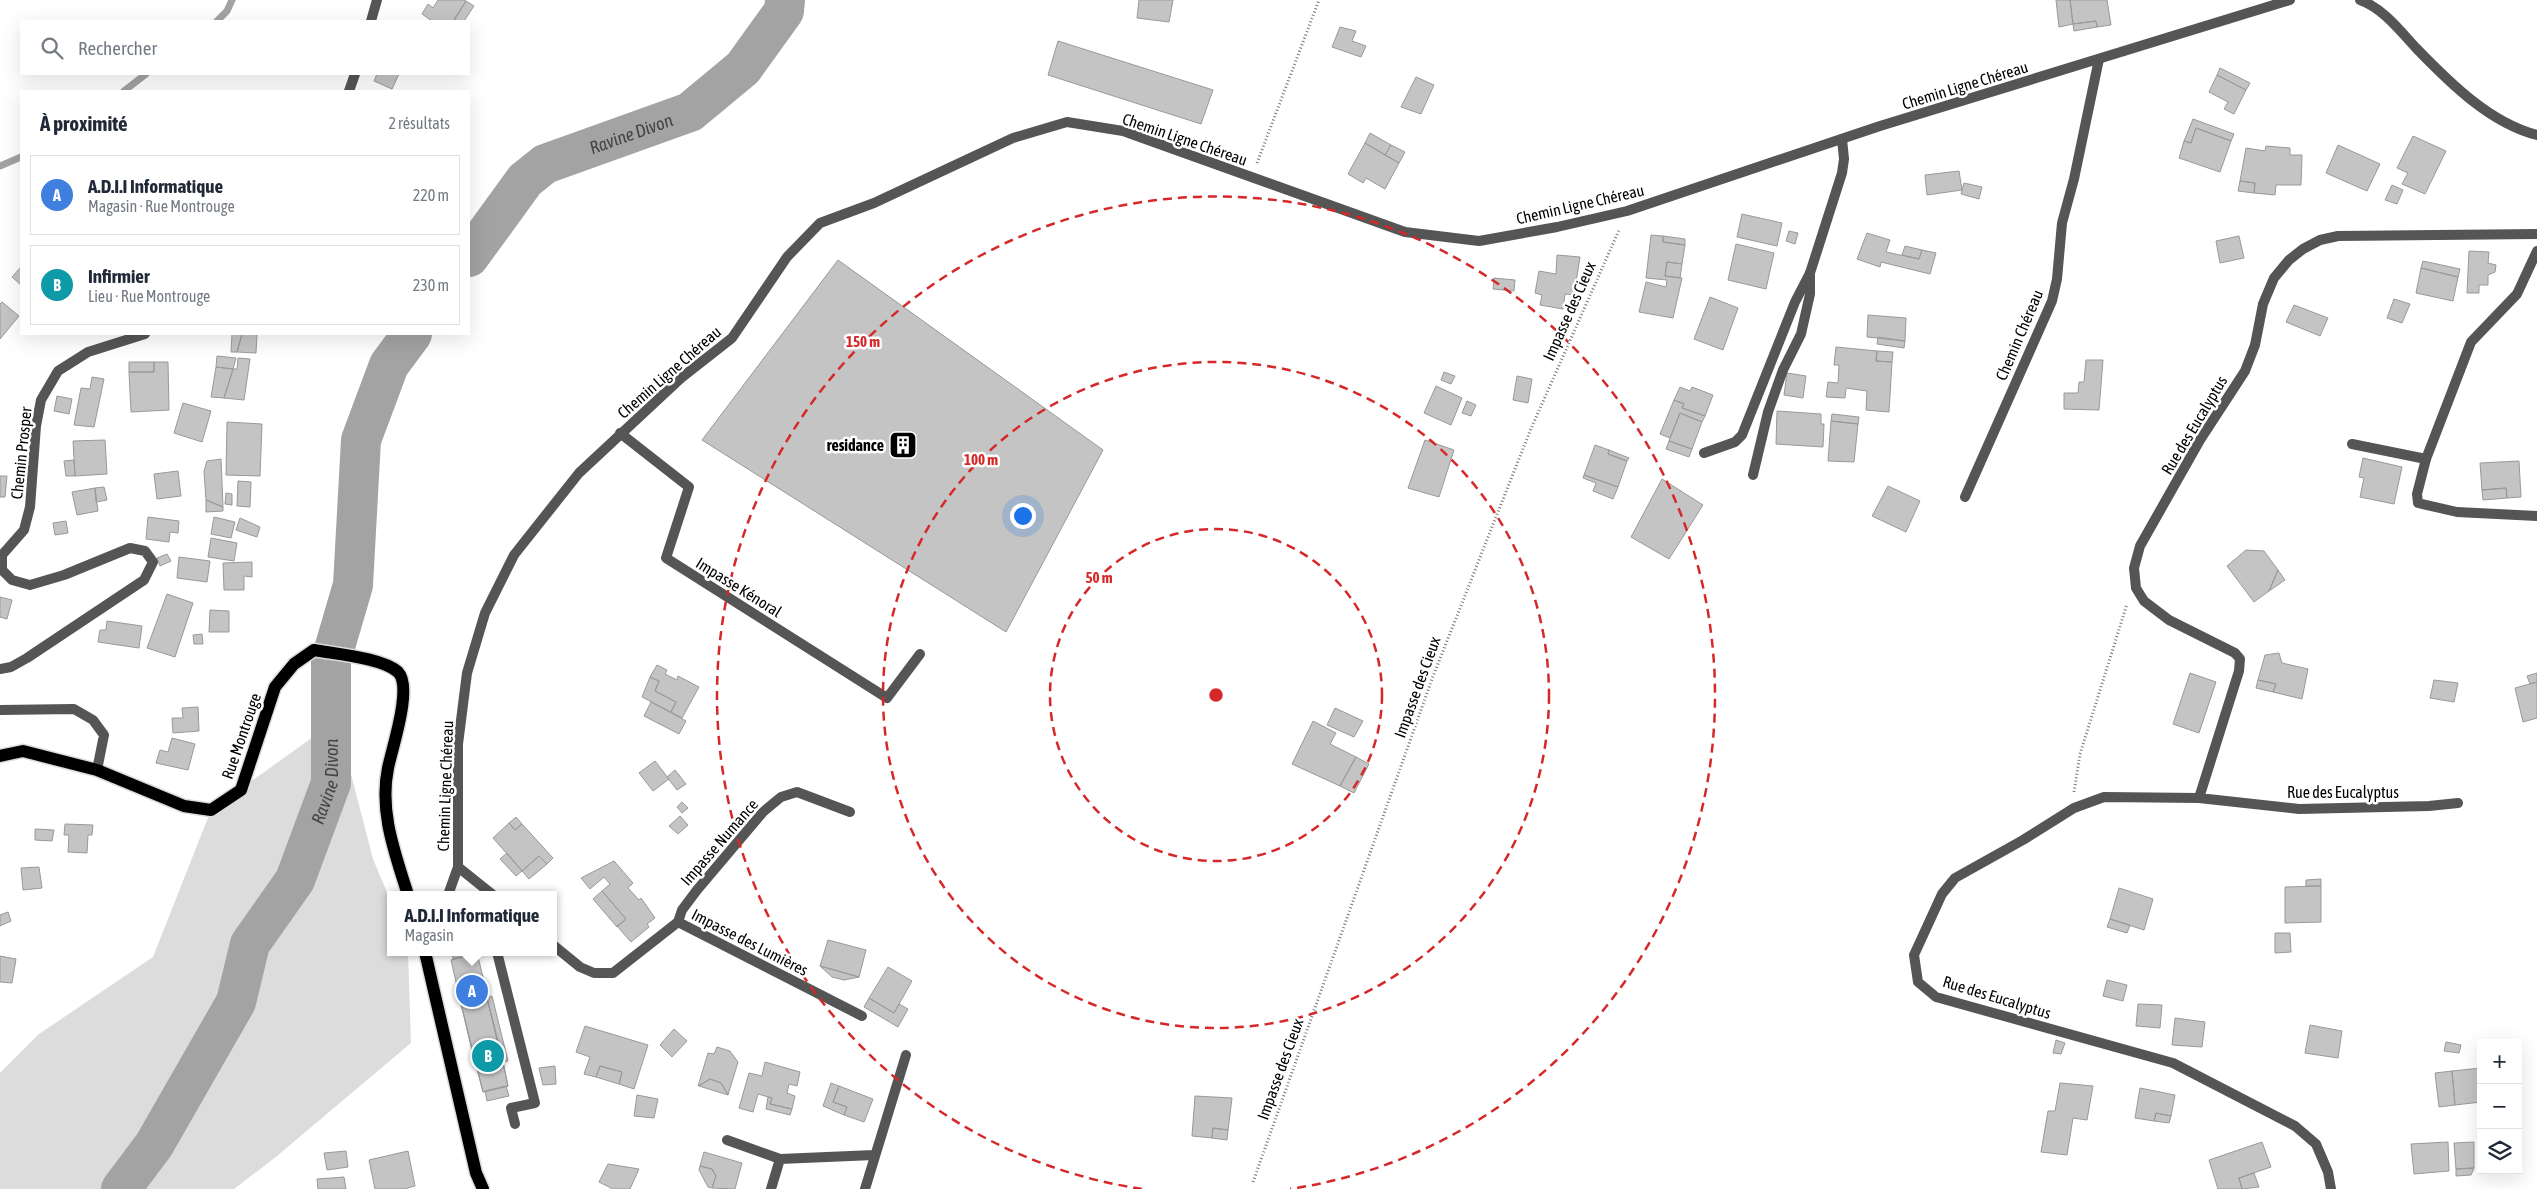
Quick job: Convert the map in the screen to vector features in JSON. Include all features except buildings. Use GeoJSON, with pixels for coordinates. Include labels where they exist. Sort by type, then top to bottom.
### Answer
{"type":"FeatureCollection","features":[{"type":"Feature","properties":{"kind":"main road","name":"Rue Montrouge"},"geometry":{"type":"LineString","coordinates":[[0,756],[23,751],[97,770],[184,806],[211,810],[241,790],[275,687],[294,664],[314,650],[388,665],[400,673],[404,688],[388,770],[384,804],[407,891]]}},
{"type":"Feature","properties":{"kind":"main road"},"geometry":{"type":"LineString","coordinates":[[426,956],[476,1173],[483,1189]]}},
{"type":"Feature","properties":{"kind":"street"},"geometry":{"type":"LineString","coordinates":[[371,20],[377,0]]}},
{"type":"Feature","properties":{"kind":"street","name":"Chemin Ligne Chéreau"},"geometry":{"type":"LineString","coordinates":[[449,891],[458,867],[458,744],[467,674],[485,613],[514,555],[579,473],[681,378],[732,338],[787,257],[820,223],[874,203],[1013,138],[1067,122],[1123,131],[1405,232],[1479,241],[1557,227],[1627,211],[1842,139],[2290,0]]}},
{"type":"Feature","properties":{"kind":"street"},"geometry":{"type":"LineString","coordinates":[[2360,0],[2388,18],[2445,78],[2505,123],[2537,135]]}},
{"type":"Feature","properties":{"kind":"street","name":"Chemin Chéreau"},"geometry":{"type":"LineString","coordinates":[[1964,497],[2052,301],[2057,279],[2062,223],[2074,179],[2099,59]]}},
{"type":"Feature","properties":{"kind":"street"},"geometry":{"type":"LineString","coordinates":[[349,90],[355,75]]}},
{"type":"Feature","properties":{"kind":"street"},"geometry":{"type":"LineString","coordinates":[[1704,453],[1735,442],[1742,435],[1795,302],[1810,273],[1842,173],[1844,158],[1842,139]]}},
{"type":"Feature","properties":{"kind":"street","name":"Rue des Eucalyptus"},"geometry":{"type":"LineString","coordinates":[[2136,588],[2134,568],[2140,546],[2200,440],[2245,371],[2255,345],[2263,304],[2274,278],[2289,260],[2320,240],[2338,236],[2537,234]]}},
{"type":"Feature","properties":{"kind":"street"},"geometry":{"type":"LineString","coordinates":[[2537,251],[2517,294],[2471,342],[2426,458],[2417,494],[2418,503],[2457,512],[2537,516]]}},
{"type":"Feature","properties":{"kind":"street"},"geometry":{"type":"LineString","coordinates":[[1754,475],[1768,412],[1783,370],[1801,334],[1810,294],[1810,273]]}},
{"type":"Feature","properties":{"kind":"street","name":"Chemin Prosper"},"geometry":{"type":"LineString","coordinates":[[0,669],[11,668],[144,580],[153,562],[145,551],[130,548],[64,575],[30,585],[12,580],[2,570],[2,555],[24,530],[30,507],[36,426],[41,400],[58,371],[88,352],[142,335]]}},
{"type":"Feature","properties":{"kind":"street","name":"Impasse Kénoral"},"geometry":{"type":"LineString","coordinates":[[620,433],[689,487],[666,558],[887,698],[920,654]]}},
{"type":"Feature","properties":{"kind":"street"},"geometry":{"type":"LineString","coordinates":[[2352,444],[2426,458]]}},
{"type":"Feature","properties":{"kind":"street"},"geometry":{"type":"LineString","coordinates":[[2136,588],[2144,601],[2169,620],[2236,654],[2240,659],[2239,671],[2198,798]]}},
{"type":"Feature","properties":{"kind":"street"},"geometry":{"type":"LineString","coordinates":[[0,710],[74,709],[81,712],[93,720],[104,735],[97,770]]}},
{"type":"Feature","properties":{"kind":"street","name":"Impasse Numance"},"geometry":{"type":"LineString","coordinates":[[678,922],[682,910],[697,890],[763,812],[781,796],[797,792],[850,812]]}},
{"type":"Feature","properties":{"kind":"street","name":"Rue des Eucalyptus"},"geometry":{"type":"LineString","coordinates":[[2331,1189],[2328,1172],[2316,1144],[2296,1126],[2174,1063],[1936,997],[1918,982],[1914,955],[1942,894],[1955,878],[2023,840],[2074,808],[2104,797],[2198,798],[2299,809],[2428,806],[2458,803]]}},
{"type":"Feature","properties":{"kind":"street"},"geometry":{"type":"LineString","coordinates":[[458,867],[487,891]]}},
{"type":"Feature","properties":{"kind":"street","name":"Impasse des Lumières"},"geometry":{"type":"LineString","coordinates":[[557,948],[580,967],[594,973],[613,973],[678,922],[862,1016]]}},
{"type":"Feature","properties":{"kind":"street"},"geometry":{"type":"LineString","coordinates":[[498,956],[535,1103],[511,1108],[515,1124]]}},
{"type":"Feature","properties":{"kind":"street"},"geometry":{"type":"LineString","coordinates":[[865,1189],[906,1055]]}},
{"type":"Feature","properties":{"kind":"street"},"geometry":{"type":"LineString","coordinates":[[727,1140],[780,1159],[874,1155]]}},
{"type":"Feature","properties":{"kind":"street"},"geometry":{"type":"LineString","coordinates":[[771,1189],[780,1159]]}},
{"type":"Feature","properties":{"kind":"path"},"geometry":{"type":"LineString","coordinates":[[1252,178],[1319,0]]}},
{"type":"Feature","properties":{"kind":"path","name":"Impasse des Cieux"},"geometry":{"type":"LineString","coordinates":[[1253,1182],[1432,679],[1530,431],[1627,211]]}},
{"type":"Feature","properties":{"kind":"path"},"geometry":{"type":"LineString","coordinates":[[2074,808],[2074,786],[2080,754],[2125,607],[2136,588]]}},
{"type":"Feature","properties":{"kind":"shaded area"},"geometry":{"type":"Polygon","coordinates":[[[337,720],[373,859],[387,892],[387,956],[408,956],[411,1043],[277,1156],[234,1189],[0,1189],[0,1073],[39,1034],[153,957],[211,810],[337,720]]]}},
{"type":"Feature","properties":{"kind":"waterway"},"geometry":{"type":"LineString","coordinates":[[218,20],[227,11],[232,0]]}},
{"type":"Feature","properties":{"kind":"waterway","name":"Ravine Divon"},"geometry":{"type":"LineString","coordinates":[[470,256],[525,180],[545,164],[690,112],[743,68],[784,11],[785,0]]}},
{"type":"Feature","properties":{"kind":"waterway"},"geometry":{"type":"LineString","coordinates":[[125,90],[145,75]]}},
{"type":"Feature","properties":{"kind":"waterway"},"geometry":{"type":"LineString","coordinates":[[0,166],[20,157]]}},
{"type":"Feature","properties":{"kind":"waterway","name":"Ravine Divon"},"geometry":{"type":"LineString","coordinates":[[121,1189],[154,1145],[236,1002],[250,944],[295,880],[331,783],[331,660],[353,585],[361,440],[389,365],[411,335]]}},
{"type":"Feature","properties":{"kind":"place","name":"residance"},"geometry":{"type":"Point","coordinates":[903,445]}},
{"type":"Feature","properties":{"kind":"place","name":"A.D.I.I Informatique"},"geometry":{"type":"Point","coordinates":[472,991]}},
{"type":"Feature","properties":{"kind":"place","name":"Infirmier"},"geometry":{"type":"Point","coordinates":[488,1056]}}]}
